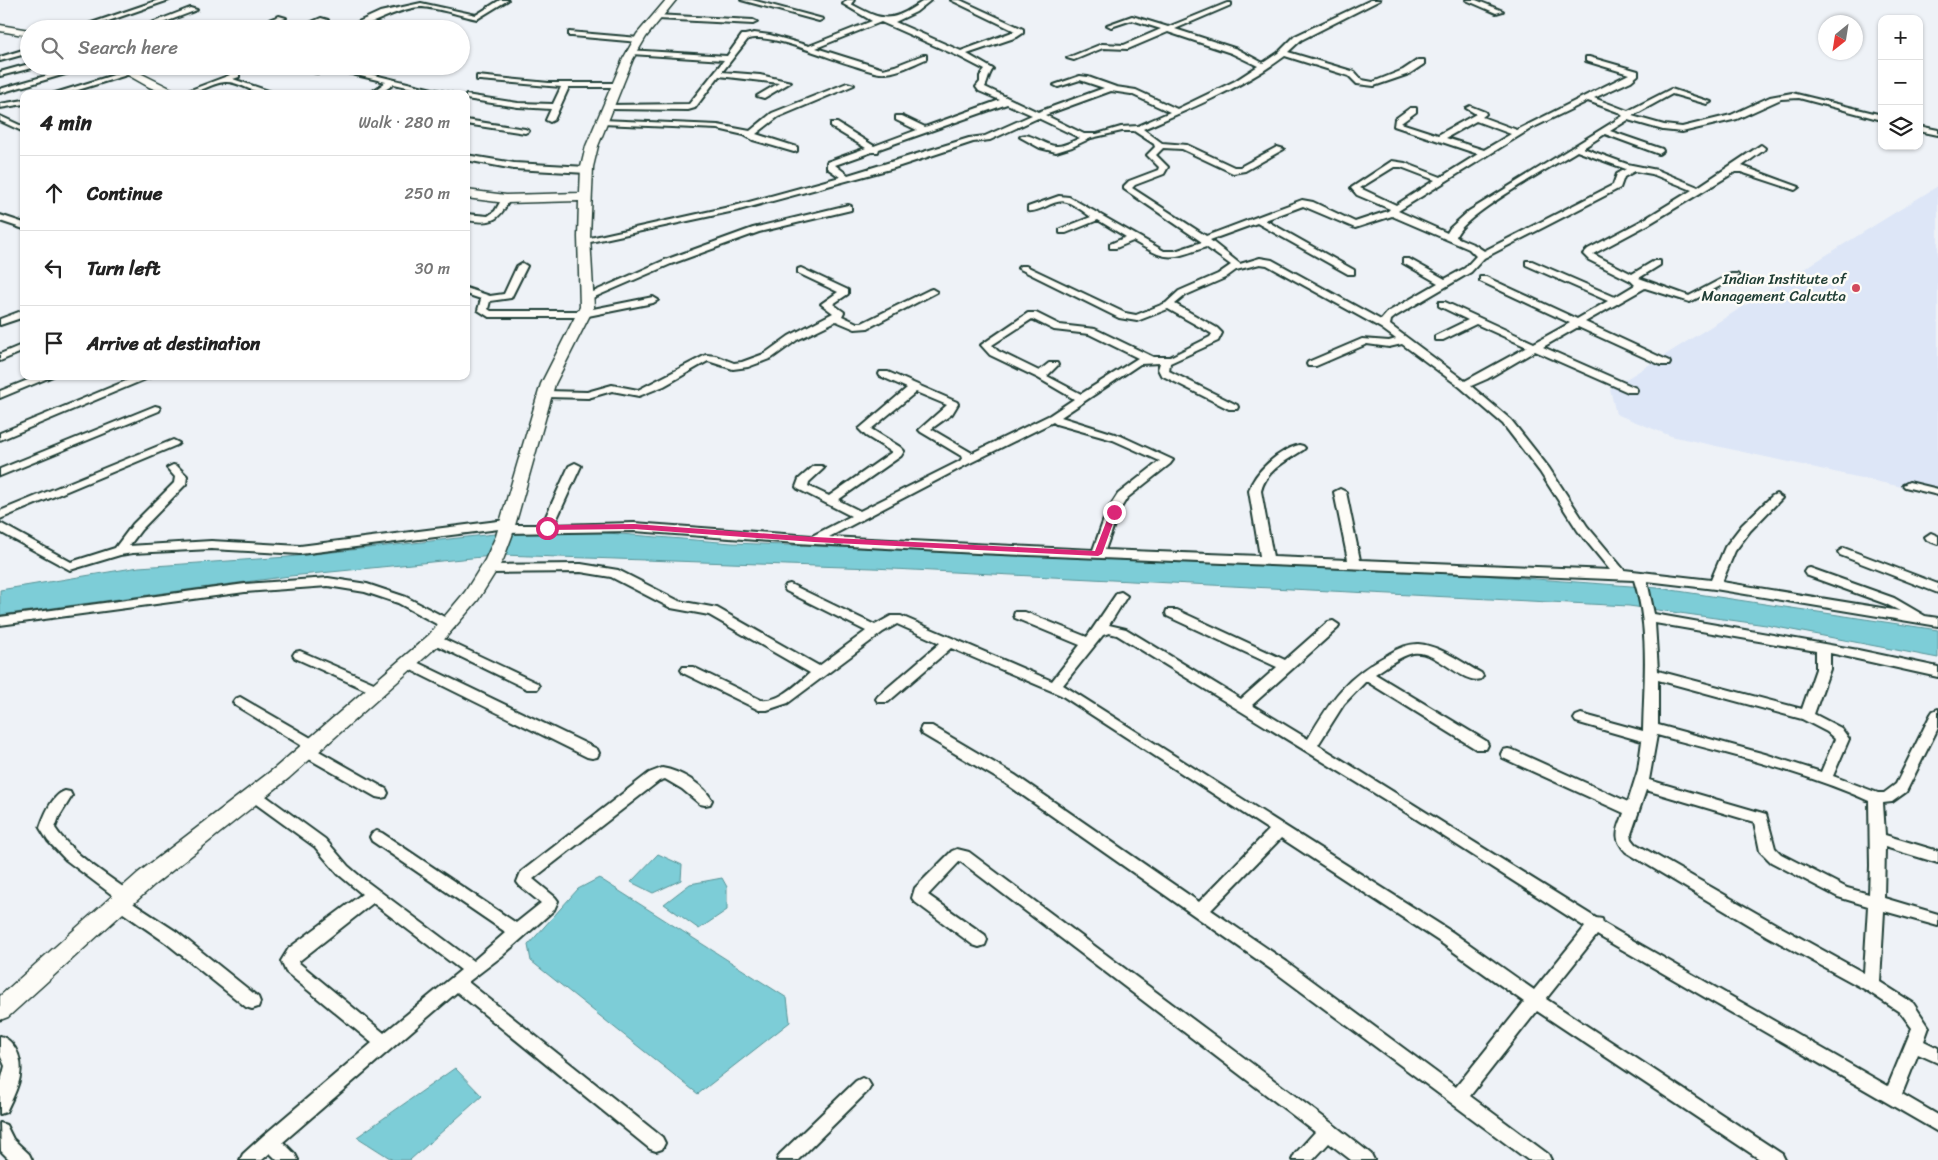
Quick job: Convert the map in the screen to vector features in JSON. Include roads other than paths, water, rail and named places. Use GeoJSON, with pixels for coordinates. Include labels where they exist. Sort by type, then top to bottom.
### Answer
{"type":"FeatureCollection","features":[{"type":"Feature","properties":{"kind":"street"},"geometry":{"type":"LineString","coordinates":[[142,0],[141,2],[151,5]]}},
{"type":"Feature","properties":{"kind":"street"},"geometry":{"type":"LineString","coordinates":[[105,20],[166,0]]}},
{"type":"Feature","properties":{"kind":"street"},"geometry":{"type":"LineString","coordinates":[[368,20],[383,14],[421,5],[477,17],[505,0]]}},
{"type":"Feature","properties":{"kind":"street"},"geometry":{"type":"LineString","coordinates":[[0,1010],[146,878],[254,795],[378,690],[442,632],[472,596],[491,564],[505,529],[548,384],[587,307],[584,242],[585,196],[587,170],[592,146],[632,52],[639,40],[671,0]]}},
{"type":"Feature","properties":{"kind":"street"},"geometry":{"type":"LineString","coordinates":[[744,0],[819,19]]}},
{"type":"Feature","properties":{"kind":"street"},"geometry":{"type":"LineString","coordinates":[[851,0],[847,4],[878,20],[888,21],[989,68],[984,76],[984,83],[980,87],[1088,137]]}},
{"type":"Feature","properties":{"kind":"street"},"geometry":{"type":"LineString","coordinates":[[888,21],[914,10],[928,0]]}},
{"type":"Feature","properties":{"kind":"street"},"geometry":{"type":"LineString","coordinates":[[954,0],[1020,31],[1014,35],[961,54]]}},
{"type":"Feature","properties":{"kind":"street"},"geometry":{"type":"LineString","coordinates":[[1469,0],[1499,11]]}},
{"type":"Feature","properties":{"kind":"street"},"geometry":{"type":"LineString","coordinates":[[1024,137],[1054,150],[1088,137],[1121,129],[1139,128],[1178,112],[1238,83],[1284,53],[1298,38],[1369,1]]}},
{"type":"Feature","properties":{"kind":"street"},"geometry":{"type":"LineString","coordinates":[[1071,58],[1102,46],[1125,47],[1229,4]]}},
{"type":"Feature","properties":{"kind":"street"},"geometry":{"type":"LineString","coordinates":[[165,20],[193,10]]}},
{"type":"Feature","properties":{"kind":"street"},"geometry":{"type":"LineString","coordinates":[[658,17],[753,22]]}},
{"type":"Feature","properties":{"kind":"street"},"geometry":{"type":"LineString","coordinates":[[276,20],[282,18]]}},
{"type":"Feature","properties":{"kind":"street"},"geometry":{"type":"LineString","coordinates":[[1111,25],[1132,18],[1234,51],[1247,60],[1263,66]]}},
{"type":"Feature","properties":{"kind":"street"},"geometry":{"type":"LineString","coordinates":[[808,49],[878,20]]}},
{"type":"Feature","properties":{"kind":"street"},"geometry":{"type":"LineString","coordinates":[[0,28],[20,31]]}},
{"type":"Feature","properties":{"kind":"street"},"geometry":{"type":"LineString","coordinates":[[572,34],[639,40]]}},
{"type":"Feature","properties":{"kind":"street"},"geometry":{"type":"LineString","coordinates":[[608,107],[690,107],[719,74],[745,38],[752,34],[766,36],[855,65],[882,71],[923,57]]}},
{"type":"Feature","properties":{"kind":"street"},"geometry":{"type":"LineString","coordinates":[[632,52],[730,58]]}},
{"type":"Feature","properties":{"kind":"street"},"geometry":{"type":"LineString","coordinates":[[0,59],[20,53]]}},
{"type":"Feature","properties":{"kind":"street"},"geometry":{"type":"LineString","coordinates":[[1284,53],[1348,73],[1355,76],[1360,82],[1371,84],[1406,72],[1421,62]]}},
{"type":"Feature","properties":{"kind":"street"},"geometry":{"type":"LineString","coordinates":[[1032,209],[1052,200],[1064,198],[1156,252],[1169,255],[1302,202],[1356,224],[1394,210],[1517,133],[1628,79],[1635,73],[1589,59]]}},
{"type":"Feature","properties":{"kind":"street"},"geometry":{"type":"LineString","coordinates":[[0,74],[20,68]]}},
{"type":"Feature","properties":{"kind":"street"},"geometry":{"type":"LineString","coordinates":[[719,74],[774,79],[786,82],[761,96]]}},
{"type":"Feature","properties":{"kind":"street"},"geometry":{"type":"LineString","coordinates":[[0,90],[56,75]]}},
{"type":"Feature","properties":{"kind":"street"},"geometry":{"type":"LineString","coordinates":[[70,90],[123,75]]}},
{"type":"Feature","properties":{"kind":"street"},"geometry":{"type":"LineString","coordinates":[[134,75],[168,90]]}},
{"type":"Feature","properties":{"kind":"street"},"geometry":{"type":"LineString","coordinates":[[195,90],[236,75]]}},
{"type":"Feature","properties":{"kind":"street"},"geometry":{"type":"LineString","coordinates":[[363,75],[430,90]]}},
{"type":"Feature","properties":{"kind":"street"},"geometry":{"type":"LineString","coordinates":[[480,78],[566,86],[618,86]]}},
{"type":"Feature","properties":{"kind":"street"},"geometry":{"type":"LineString","coordinates":[[1058,85],[1084,78],[1110,88],[1133,92],[1178,112]]}},
{"type":"Feature","properties":{"kind":"street"},"geometry":{"type":"LineString","coordinates":[[226,79],[261,90]]}},
{"type":"Feature","properties":{"kind":"street"},"geometry":{"type":"LineString","coordinates":[[379,90],[391,82]]}},
{"type":"Feature","properties":{"kind":"street"},"geometry":{"type":"LineString","coordinates":[[750,135],[775,115],[850,85]]}},
{"type":"Feature","properties":{"kind":"street"},"geometry":{"type":"LineString","coordinates":[[550,120],[566,86]]}},
{"type":"Feature","properties":{"kind":"street"},"geometry":{"type":"LineString","coordinates":[[584,242],[674,224],[847,178],[969,141],[987,138],[1110,88]]}},
{"type":"Feature","properties":{"kind":"street"},"geometry":{"type":"LineString","coordinates":[[1450,237],[1453,230],[1472,214],[1627,116],[1671,92],[1706,102]]}},
{"type":"Feature","properties":{"kind":"street"},"geometry":{"type":"LineString","coordinates":[[1587,98],[1621,110],[1627,116],[1667,128],[1684,130],[1744,114],[1774,98],[1787,95],[1799,96],[1878,117]]}},
{"type":"Feature","properties":{"kind":"street"},"geometry":{"type":"LineString","coordinates":[[470,98],[518,105],[556,107]]}},
{"type":"Feature","properties":{"kind":"street"},"geometry":{"type":"LineString","coordinates":[[847,178],[830,166],[830,164],[875,150],[1009,100]]}},
{"type":"Feature","properties":{"kind":"street"},"geometry":{"type":"LineString","coordinates":[[20,103],[0,108],[2,115],[0,117],[20,128]]}},
{"type":"Feature","properties":{"kind":"street"},"geometry":{"type":"LineString","coordinates":[[1439,138],[1482,114],[1470,108]]}},
{"type":"Feature","properties":{"kind":"street"},"geometry":{"type":"LineString","coordinates":[[1414,110],[1398,121],[1397,124],[1484,154]]}},
{"type":"Feature","properties":{"kind":"street"},"geometry":{"type":"LineString","coordinates":[[899,118],[926,131]]}},
{"type":"Feature","properties":{"kind":"street"},"geometry":{"type":"LineString","coordinates":[[1476,118],[1517,133]]}},
{"type":"Feature","properties":{"kind":"street"},"geometry":{"type":"LineString","coordinates":[[602,122],[718,127],[794,149]]}},
{"type":"Feature","properties":{"kind":"street"},"geometry":{"type":"LineString","coordinates":[[470,124],[525,130]]}},
{"type":"Feature","properties":{"kind":"street"},"geometry":{"type":"LineString","coordinates":[[834,125],[875,150]]}},
{"type":"Feature","properties":{"kind":"street"},"geometry":{"type":"LineString","coordinates":[[1139,128],[1140,133],[1159,145],[1184,147],[1233,170],[1242,169],[1280,149]]}},
{"type":"Feature","properties":{"kind":"street"},"geometry":{"type":"LineString","coordinates":[[1923,129],[1938,133]]}},
{"type":"Feature","properties":{"kind":"street"},"geometry":{"type":"LineString","coordinates":[[1603,131],[1659,151]]}},
{"type":"Feature","properties":{"kind":"street"},"geometry":{"type":"LineString","coordinates":[[1159,145],[1151,155],[1163,165],[1164,170],[1132,183],[1128,186],[1128,189],[1207,241],[1213,249],[1235,263],[1234,268]]}},
{"type":"Feature","properties":{"kind":"street"},"geometry":{"type":"LineString","coordinates":[[1576,148],[1633,168],[1654,172],[1698,190]]}},
{"type":"Feature","properties":{"kind":"street"},"geometry":{"type":"LineString","coordinates":[[1734,276],[1690,299],[1636,281],[1592,258],[1588,254],[1698,190],[1761,148]]}},
{"type":"Feature","properties":{"kind":"street"},"geometry":{"type":"LineString","coordinates":[[470,158],[514,166],[587,170]]}},
{"type":"Feature","properties":{"kind":"street"},"geometry":{"type":"LineString","coordinates":[[1442,180],[1402,165],[1392,164],[1355,188],[1360,193],[1479,251],[1481,256]]}},
{"type":"Feature","properties":{"kind":"street"},"geometry":{"type":"LineString","coordinates":[[1385,326],[1386,319],[1392,314],[1468,270],[1481,256],[1617,186],[1620,176],[1633,168]]}},
{"type":"Feature","properties":{"kind":"street"},"geometry":{"type":"LineString","coordinates":[[1732,169],[1742,169],[1795,187]]}},
{"type":"Feature","properties":{"kind":"street"},"geometry":{"type":"LineString","coordinates":[[470,194],[506,199],[585,196]]}},
{"type":"Feature","properties":{"kind":"street"},"geometry":{"type":"LineString","coordinates":[[470,217],[492,219],[496,216],[506,199]]}},
{"type":"Feature","properties":{"kind":"street"},"geometry":{"type":"LineString","coordinates":[[587,297],[668,262],[756,230],[848,208]]}},
{"type":"Feature","properties":{"kind":"street"},"geometry":{"type":"LineString","coordinates":[[1063,232],[1098,217]]}},
{"type":"Feature","properties":{"kind":"street"},"geometry":{"type":"LineString","coordinates":[[0,218],[20,225]]}},
{"type":"Feature","properties":{"kind":"street"},"geometry":{"type":"LineString","coordinates":[[1257,219],[1351,272]]}},
{"type":"Feature","properties":{"kind":"street"},"geometry":{"type":"LineString","coordinates":[[1113,246],[1132,238]]}},
{"type":"Feature","properties":{"kind":"street"},"geometry":{"type":"LineString","coordinates":[[1023,268],[1123,316],[1137,318],[1169,305],[1173,300],[1192,289],[1234,268],[1260,261],[1268,262],[1385,326],[1464,385],[1507,422],[1545,470],[1582,528],[1620,574]]}},
{"type":"Feature","properties":{"kind":"street"},"geometry":{"type":"LineString","coordinates":[[1406,261],[1445,283]]}},
{"type":"Feature","properties":{"kind":"street"},"geometry":{"type":"LineString","coordinates":[[1636,281],[1657,263]]}},
{"type":"Feature","properties":{"kind":"street"},"geometry":{"type":"LineString","coordinates":[[1529,264],[1616,301]]}},
{"type":"Feature","properties":{"kind":"street"},"geometry":{"type":"LineString","coordinates":[[486,299],[508,296],[522,266]]}},
{"type":"Feature","properties":{"kind":"street"},"geometry":{"type":"LineString","coordinates":[[546,394],[588,396],[612,388],[639,393],[660,384],[706,358],[712,358],[733,366],[744,365],[768,356],[793,338],[836,316],[839,312],[826,304],[845,292],[801,271]]}},
{"type":"Feature","properties":{"kind":"street"},"geometry":{"type":"LineString","coordinates":[[1483,279],[1666,362]]}},
{"type":"Feature","properties":{"kind":"street"},"geometry":{"type":"LineString","coordinates":[[1464,385],[1483,377],[1638,289],[1641,286],[1636,281]]}},
{"type":"Feature","properties":{"kind":"street"},"geometry":{"type":"LineString","coordinates":[[470,291],[484,295],[486,299]]}},
{"type":"Feature","properties":{"kind":"street"},"geometry":{"type":"LineString","coordinates":[[836,316],[854,326],[864,326],[932,292]]}},
{"type":"Feature","properties":{"kind":"street"},"geometry":{"type":"LineString","coordinates":[[486,299],[483,310],[488,314],[583,314],[653,300]]}},
{"type":"Feature","properties":{"kind":"street"},"geometry":{"type":"LineString","coordinates":[[1442,304],[1632,390]]}},
{"type":"Feature","properties":{"kind":"street"},"geometry":{"type":"LineString","coordinates":[[814,540],[1054,417],[1138,361],[1166,361],[1192,352],[1217,336],[1213,330],[1169,305]]}},
{"type":"Feature","properties":{"kind":"street"},"geometry":{"type":"LineString","coordinates":[[0,322],[20,314]]}},
{"type":"Feature","properties":{"kind":"street"},"geometry":{"type":"LineString","coordinates":[[1080,398],[994,353],[986,345],[1032,315],[1058,328],[1091,331],[1150,360]]}},
{"type":"Feature","properties":{"kind":"street"},"geometry":{"type":"LineString","coordinates":[[1439,338],[1476,320]]}},
{"type":"Feature","properties":{"kind":"street"},"geometry":{"type":"LineString","coordinates":[[1312,364],[1366,341],[1389,344],[1403,340]]}},
{"type":"Feature","properties":{"kind":"street"},"geometry":{"type":"LineString","coordinates":[[0,358],[20,349]]}},
{"type":"Feature","properties":{"kind":"street"},"geometry":{"type":"LineString","coordinates":[[1166,361],[1163,369],[1164,373],[1234,408]]}},
{"type":"Feature","properties":{"kind":"street"},"geometry":{"type":"LineString","coordinates":[[1041,376],[1054,365]]}},
{"type":"Feature","properties":{"kind":"street"},"geometry":{"type":"LineString","coordinates":[[884,374],[953,404],[952,408],[925,430],[968,455],[967,460]]}},
{"type":"Feature","properties":{"kind":"street"},"geometry":{"type":"LineString","coordinates":[[1,394],[38,380]]}},
{"type":"Feature","properties":{"kind":"street"},"geometry":{"type":"LineString","coordinates":[[0,437],[138,380]]}},
{"type":"Feature","properties":{"kind":"street"},"geometry":{"type":"LineString","coordinates":[[829,500],[896,454],[898,451],[896,449],[865,429],[915,387]]}},
{"type":"Feature","properties":{"kind":"street"},"geometry":{"type":"LineString","coordinates":[[0,473],[155,409]]}},
{"type":"Feature","properties":{"kind":"street"},"geometry":{"type":"LineString","coordinates":[[1054,417],[1060,422],[1117,438],[1167,460],[1122,496],[1098,554]]}},
{"type":"Feature","properties":{"kind":"street"},"geometry":{"type":"LineString","coordinates":[[0,515],[174,443]]}},
{"type":"Feature","properties":{"kind":"street"},"geometry":{"type":"LineString","coordinates":[[1267,560],[1255,491],[1256,483],[1274,466],[1300,448]]}},
{"type":"Feature","properties":{"kind":"street"},"geometry":{"type":"LineString","coordinates":[[547,528],[558,499],[576,466]]}},
{"type":"Feature","properties":{"kind":"street"},"geometry":{"type":"LineString","coordinates":[[119,551],[137,526],[180,484],[181,476],[173,468]]}},
{"type":"Feature","properties":{"kind":"street"},"geometry":{"type":"LineString","coordinates":[[818,468],[801,484],[808,491],[860,516]]}},
{"type":"Feature","properties":{"kind":"street"},"geometry":{"type":"LineString","coordinates":[[1909,485],[1938,492]]}},
{"type":"Feature","properties":{"kind":"street"},"geometry":{"type":"LineString","coordinates":[[1340,492],[1355,564]]}},
{"type":"Feature","properties":{"kind":"street"},"geometry":{"type":"LineString","coordinates":[[1715,585],[1729,550],[1746,528],[1776,498]]}},
{"type":"Feature","properties":{"kind":"street"},"geometry":{"type":"LineString","coordinates":[[0,528],[70,566],[119,551],[211,545],[300,550],[505,529],[634,526],[814,540],[1098,554],[1620,574],[1640,580],[1715,585],[1938,622]]}},
{"type":"Feature","properties":{"kind":"street"},"geometry":{"type":"LineString","coordinates":[[1844,552],[1938,589]]}},
{"type":"Feature","properties":{"kind":"street"},"geometry":{"type":"LineString","coordinates":[[491,564],[581,568],[614,572],[676,605],[712,611],[820,672]]}},
{"type":"Feature","properties":{"kind":"street"},"geometry":{"type":"LineString","coordinates":[[1810,572],[1905,607],[1923,619]]}},
{"type":"Feature","properties":{"kind":"street"},"geometry":{"type":"LineString","coordinates":[[1640,580],[1648,616],[1650,733],[1641,783],[1624,834],[1625,841],[1631,848],[1773,931],[1872,985],[1907,1008],[1921,1027],[1892,1097]]}},
{"type":"Feature","properties":{"kind":"street"},"geometry":{"type":"LineString","coordinates":[[0,621],[245,588],[328,582],[358,586],[393,597],[442,632],[532,686]]}},
{"type":"Feature","properties":{"kind":"street"},"geometry":{"type":"LineString","coordinates":[[790,588],[876,631]]}},
{"type":"Feature","properties":{"kind":"street"},"geometry":{"type":"LineString","coordinates":[[1054,687],[1093,638],[1121,596]]}},
{"type":"Feature","properties":{"kind":"street"},"geometry":{"type":"LineString","coordinates":[[1172,613],[1287,666]]}},
{"type":"Feature","properties":{"kind":"street"},"geometry":{"type":"LineString","coordinates":[[1020,616],[1093,638],[1108,629],[1121,632],[1415,811],[1596,924],[1621,942],[1843,1072],[1892,1097],[1938,1124]]}},
{"type":"Feature","properties":{"kind":"street"},"geometry":{"type":"LineString","coordinates":[[1648,616],[1822,648],[1938,672]]}},
{"type":"Feature","properties":{"kind":"street"},"geometry":{"type":"LineString","coordinates":[[688,670],[765,707],[783,699],[889,621],[896,620],[1066,692],[1446,937],[1536,1001],[1776,1160]]}},
{"type":"Feature","properties":{"kind":"street"},"geometry":{"type":"LineString","coordinates":[[1242,706],[1334,625]]}},
{"type":"Feature","properties":{"kind":"street"},"geometry":{"type":"LineString","coordinates":[[884,699],[950,642]]}},
{"type":"Feature","properties":{"kind":"street"},"geometry":{"type":"LineString","coordinates":[[1807,714],[1823,669],[1822,648]]}},
{"type":"Feature","properties":{"kind":"street"},"geometry":{"type":"LineString","coordinates":[[1310,747],[1337,703],[1351,686],[1365,674],[1400,653],[1413,649],[1434,653],[1476,676]]}},
{"type":"Feature","properties":{"kind":"street"},"geometry":{"type":"LineString","coordinates":[[300,655],[378,690]]}},
{"type":"Feature","properties":{"kind":"street"},"geometry":{"type":"LineString","coordinates":[[408,663],[592,753]]}},
{"type":"Feature","properties":{"kind":"street"},"geometry":{"type":"LineString","coordinates":[[1650,673],[1807,714],[1813,720],[1841,735],[1841,743],[1825,779]]}},
{"type":"Feature","properties":{"kind":"street"},"geometry":{"type":"LineString","coordinates":[[1365,674],[1481,745]]}},
{"type":"Feature","properties":{"kind":"street"},"geometry":{"type":"LineString","coordinates":[[240,702],[380,793]]}},
{"type":"Feature","properties":{"kind":"street"},"geometry":{"type":"LineString","coordinates":[[1581,718],[1764,759],[1863,791],[1876,798],[1887,798],[1901,788],[1938,714]]}},
{"type":"Feature","properties":{"kind":"street"},"geometry":{"type":"LineString","coordinates":[[927,730],[1010,780],[1281,967],[1542,1160]]}},
{"type":"Feature","properties":{"kind":"street"},"geometry":{"type":"LineString","coordinates":[[1508,754],[1632,810]]}},
{"type":"Feature","properties":{"kind":"street"},"geometry":{"type":"LineString","coordinates":[[249,1160],[384,1043],[548,906],[550,901],[524,882],[526,876],[660,773],[666,774],[700,794],[705,800]]}},
{"type":"Feature","properties":{"kind":"street"},"geometry":{"type":"LineString","coordinates":[[1641,783],[1761,818],[1768,851],[1776,858],[1843,893],[1938,920]]}},
{"type":"Feature","properties":{"kind":"street"},"geometry":{"type":"LineString","coordinates":[[254,795],[320,843],[343,870],[472,969]]}},
{"type":"Feature","properties":{"kind":"street"},"geometry":{"type":"LineString","coordinates":[[66,796],[48,822],[47,828],[50,833],[69,853],[123,899],[252,1002]]}},
{"type":"Feature","properties":{"kind":"street"},"geometry":{"type":"LineString","coordinates":[[1872,985],[1878,839],[1876,798]]}},
{"type":"Feature","properties":{"kind":"street"},"geometry":{"type":"LineString","coordinates":[[1200,911],[1279,830]]}},
{"type":"Feature","properties":{"kind":"street"},"geometry":{"type":"LineString","coordinates":[[377,837],[510,927],[513,930],[511,937]]}},
{"type":"Feature","properties":{"kind":"street"},"geometry":{"type":"LineString","coordinates":[[1878,839],[1938,857]]}},
{"type":"Feature","properties":{"kind":"street"},"geometry":{"type":"LineString","coordinates":[[980,940],[920,898],[920,892],[924,887],[957,855],[964,856],[1365,1160]]}},
{"type":"Feature","properties":{"kind":"street"},"geometry":{"type":"LineString","coordinates":[[374,894],[295,954],[289,961],[292,967],[384,1043]]}},
{"type":"Feature","properties":{"kind":"street"},"geometry":{"type":"LineString","coordinates":[[1458,1098],[1596,924]]}},
{"type":"Feature","properties":{"kind":"street"},"geometry":{"type":"LineString","coordinates":[[456,982],[656,1143]]}},
{"type":"Feature","properties":{"kind":"street"},"geometry":{"type":"LineString","coordinates":[[0,1043],[10,1052],[14,1061],[14,1070],[0,1106]]}},
{"type":"Feature","properties":{"kind":"street"},"geometry":{"type":"LineString","coordinates":[[1914,1044],[1938,1056]]}},
{"type":"Feature","properties":{"kind":"street"},"geometry":{"type":"LineString","coordinates":[[786,1160],[862,1086]]}},
{"type":"Feature","properties":{"kind":"street"},"geometry":{"type":"LineString","coordinates":[[0,1131],[7,1145],[23,1160]]}},
{"type":"Feature","properties":{"kind":"street"},"geometry":{"type":"LineString","coordinates":[[1301,1160],[1328,1131]]}},
{"type":"Feature","properties":{"kind":"street"},"geometry":{"type":"LineString","coordinates":[[270,1141],[289,1160]]}},
{"type":"Feature","properties":{"kind":"water"},"geometry":{"type":"Polygon","coordinates":[[[530,530],[583,531],[732,543],[1385,568],[1658,588],[1938,630],[1938,658],[1766,625],[1629,606],[873,568],[502,555],[290,576],[0,615],[0,590],[139,567],[288,557],[530,530]]]}},
{"type":"Feature","properties":{"kind":"water"},"geometry":{"type":"Polygon","coordinates":[[[658,854],[682,865],[681,880],[653,893],[631,882],[658,854]]]}},
{"type":"Feature","properties":{"kind":"water"},"geometry":{"type":"Polygon","coordinates":[[[599,878],[787,998],[790,1022],[698,1094],[531,961],[528,945],[578,889],[599,878]]]}},
{"type":"Feature","properties":{"kind":"water"},"geometry":{"type":"Polygon","coordinates":[[[722,878],[727,887],[727,910],[699,929],[664,904],[690,884],[722,878]]]}},
{"type":"Feature","properties":{"kind":"water"},"geometry":{"type":"Polygon","coordinates":[[[455,1068],[482,1096],[410,1160],[393,1160],[357,1137],[455,1068]]]}},
{"type":"Feature","properties":{"kind":"place","name":"Indian Institute of Management Calcutta"},"geometry":{"type":"Point","coordinates":[1856,288]}}]}
